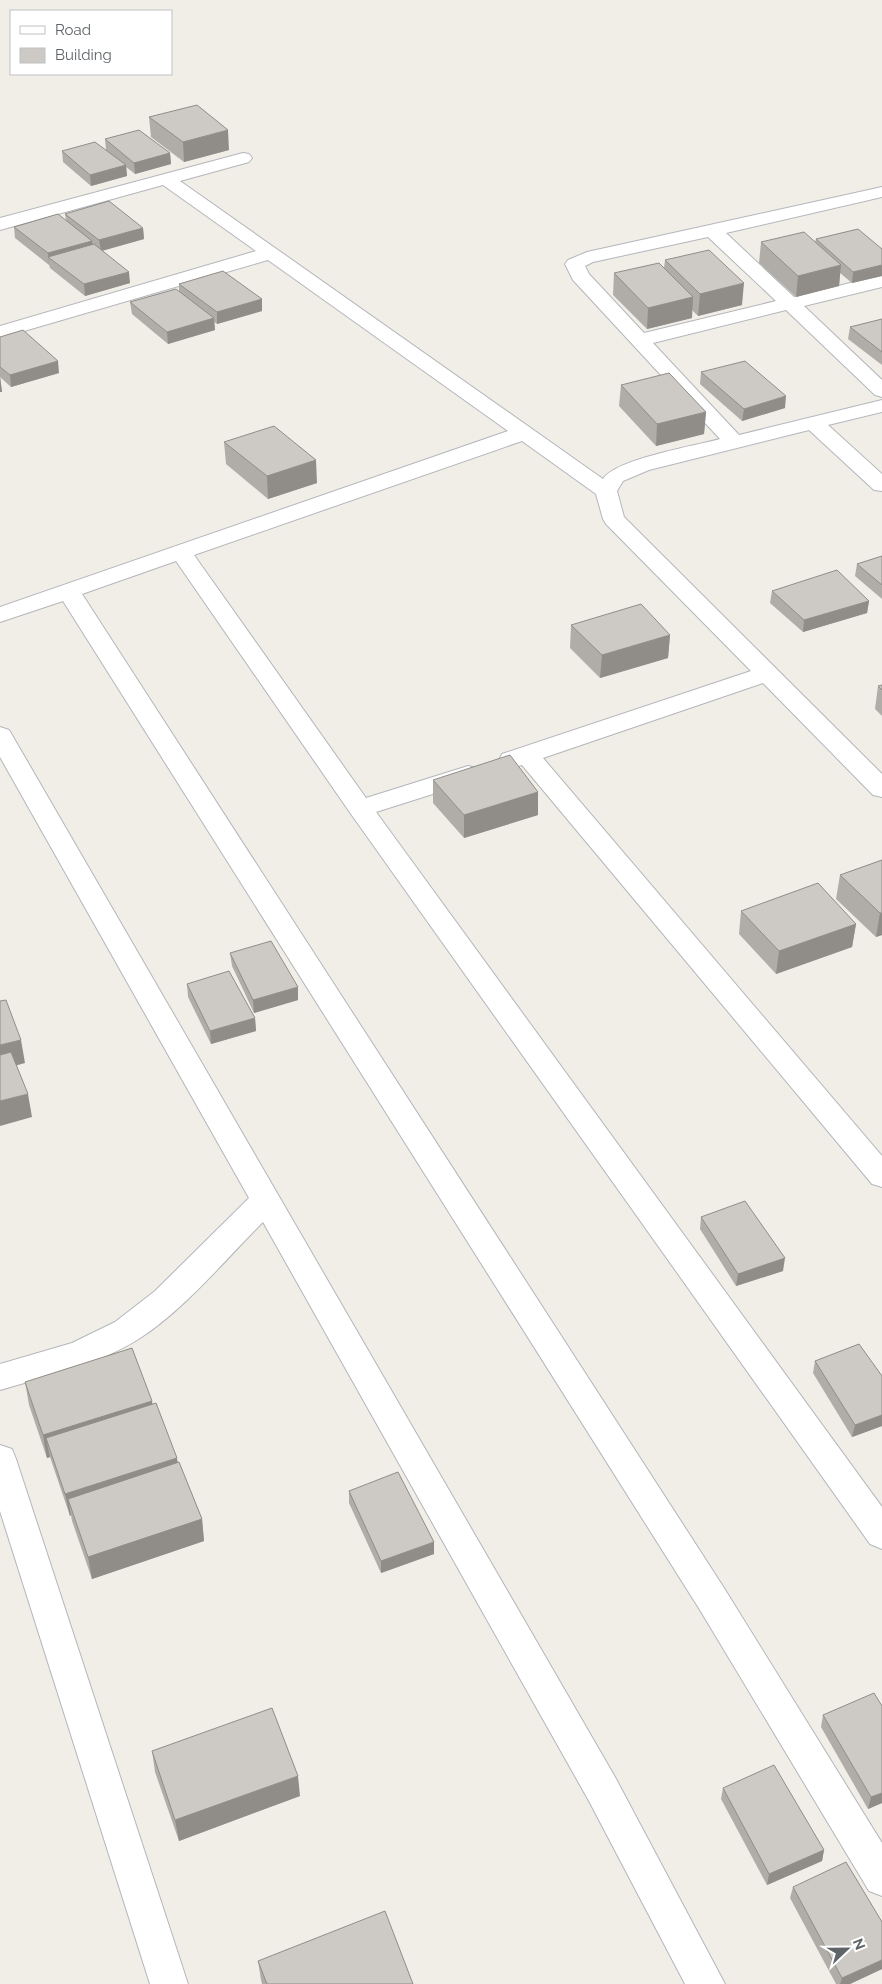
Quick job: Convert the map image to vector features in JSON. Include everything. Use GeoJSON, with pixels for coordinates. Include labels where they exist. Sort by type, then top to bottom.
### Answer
{"type":"FeatureCollection","features":[{"type":"Feature","properties":{"kind":"street"},"geometry":{"type":"LineString","coordinates":[[0,224],[244,158]]}},
{"type":"Feature","properties":{"kind":"street"},"geometry":{"type":"LineString","coordinates":[[166,178],[606,492],[614,519],[882,789]]}},
{"type":"Feature","properties":{"kind":"street"},"geometry":{"type":"LineString","coordinates":[[734,442],[580,276],[575,264],[587,258],[882,192]]}},
{"type":"Feature","properties":{"kind":"street"},"geometry":{"type":"LineString","coordinates":[[711,229],[882,391]]}},
{"type":"Feature","properties":{"kind":"street"},"geometry":{"type":"LineString","coordinates":[[0,332],[270,253]]}},
{"type":"Feature","properties":{"kind":"street"},"geometry":{"type":"LineString","coordinates":[[639,340],[882,282]]}},
{"type":"Feature","properties":{"kind":"street"},"geometry":{"type":"LineString","coordinates":[[606,492],[616,477],[642,465],[882,406]]}},
{"type":"Feature","properties":{"kind":"street"},"geometry":{"type":"LineString","coordinates":[[813,423],[882,485]]}},
{"type":"Feature","properties":{"kind":"street"},"geometry":{"type":"LineString","coordinates":[[4,607],[68,591],[524,433]]}},
{"type":"Feature","properties":{"kind":"street"},"geometry":{"type":"LineString","coordinates":[[181,552],[360,808],[882,1534]]}},
{"type":"Feature","properties":{"kind":"street"},"geometry":{"type":"LineString","coordinates":[[68,591],[712,1599],[882,1878]]}},
{"type":"Feature","properties":{"kind":"street"},"geometry":{"type":"LineString","coordinates":[[360,808],[526,755],[767,674]]}},
{"type":"Feature","properties":{"kind":"street"},"geometry":{"type":"LineString","coordinates":[[0,736],[602,1789],[706,1984]]}},
{"type":"Feature","properties":{"kind":"street"},"geometry":{"type":"LineString","coordinates":[[526,755],[882,1176]]}},
{"type":"Feature","properties":{"kind":"street"},"geometry":{"type":"LineString","coordinates":[[0,1377],[82,1353],[126,1331],[166,1300],[266,1200]]}},
{"type":"Feature","properties":{"kind":"street"},"geometry":{"type":"LineString","coordinates":[[0,1460],[169,1984]]}},
{"type":"Feature","properties":{"kind":"building"},"geometry":{"type":"Polygon","coordinates":[[[197,105],[228,130],[183,142],[149,117],[197,105]]]}},
{"type":"Feature","properties":{"kind":"building"},"geometry":{"type":"Polygon","coordinates":[[[139,130],[170,153],[134,163],[105,139],[139,130]]]}},
{"type":"Feature","properties":{"kind":"building"},"geometry":{"type":"Polygon","coordinates":[[[95,142],[126,165],[90,175],[62,151],[95,142]]]}},
{"type":"Feature","properties":{"kind":"building"},"geometry":{"type":"Polygon","coordinates":[[[109,201],[143,228],[99,240],[65,214],[109,201]]]}},
{"type":"Feature","properties":{"kind":"building"},"geometry":{"type":"Polygon","coordinates":[[[58,214],[92,241],[48,253],[14,227],[58,214]]]}},
{"type":"Feature","properties":{"kind":"building"},"geometry":{"type":"Polygon","coordinates":[[[858,229],[882,249],[882,265],[853,272],[816,239],[858,229]]]}},
{"type":"Feature","properties":{"kind":"building"},"geometry":{"type":"Polygon","coordinates":[[[804,232],[841,265],[798,276],[761,242],[804,232]]]}},
{"type":"Feature","properties":{"kind":"building"},"geometry":{"type":"Polygon","coordinates":[[[94,244],[129,272],[84,284],[48,257],[94,244]]]}},
{"type":"Feature","properties":{"kind":"building"},"geometry":{"type":"Polygon","coordinates":[[[709,250],[744,283],[700,294],[665,260],[709,250]]]}},
{"type":"Feature","properties":{"kind":"building"},"geometry":{"type":"Polygon","coordinates":[[[659,263],[693,297],[648,308],[614,273],[659,263]]]}},
{"type":"Feature","properties":{"kind":"building"},"geometry":{"type":"Polygon","coordinates":[[[223,271],[262,299],[217,312],[179,284],[223,271]]]}},
{"type":"Feature","properties":{"kind":"building"},"geometry":{"type":"Polygon","coordinates":[[[176,289],[214,318],[167,332],[130,302],[176,289]]]}},
{"type":"Feature","properties":{"kind":"building"},"geometry":{"type":"Polygon","coordinates":[[[882,319],[882,352],[850,327],[882,319]]]}},
{"type":"Feature","properties":{"kind":"building"},"geometry":{"type":"Polygon","coordinates":[[[23,330],[58,361],[10,375],[0,367],[0,337],[23,330]]]}},
{"type":"Feature","properties":{"kind":"building"},"geometry":{"type":"Polygon","coordinates":[[[745,361],[786,396],[744,409],[701,372],[745,361]]]}},
{"type":"Feature","properties":{"kind":"building"},"geometry":{"type":"Polygon","coordinates":[[[669,373],[706,412],[657,424],[621,385],[669,373]]]}},
{"type":"Feature","properties":{"kind":"building"},"geometry":{"type":"Polygon","coordinates":[[[274,426],[316,460],[267,476],[224,442],[274,426]]]}},
{"type":"Feature","properties":{"kind":"building"},"geometry":{"type":"Polygon","coordinates":[[[882,556],[882,585],[857,564],[882,556]]]}},
{"type":"Feature","properties":{"kind":"building"},"geometry":{"type":"Polygon","coordinates":[[[837,570],[869,601],[804,620],[772,591],[837,570]]]}},
{"type":"Feature","properties":{"kind":"building"},"geometry":{"type":"Polygon","coordinates":[[[641,604],[670,635],[602,655],[571,625],[641,604]]]}},
{"type":"Feature","properties":{"kind":"building"},"geometry":{"type":"Polygon","coordinates":[[[510,755],[538,792],[464,815],[433,780],[510,755]]]}},
{"type":"Feature","properties":{"kind":"building"},"geometry":{"type":"Polygon","coordinates":[[[882,860],[882,913],[880,913],[840,875],[882,860]]]}},
{"type":"Feature","properties":{"kind":"building"},"geometry":{"type":"Polygon","coordinates":[[[818,883],[856,924],[779,951],[741,911],[818,883]]]}},
{"type":"Feature","properties":{"kind":"building"},"geometry":{"type":"Polygon","coordinates":[[[271,941],[298,987],[253,1000],[230,953],[271,941]]]}},
{"type":"Feature","properties":{"kind":"building"},"geometry":{"type":"Polygon","coordinates":[[[229,971],[255,1018],[210,1031],[187,984],[229,971]]]}},
{"type":"Feature","properties":{"kind":"building"},"geometry":{"type":"Polygon","coordinates":[[[6,1000],[21,1040],[0,1045],[0,1001],[6,1000]]]}},
{"type":"Feature","properties":{"kind":"building"},"geometry":{"type":"Polygon","coordinates":[[[11,1052],[28,1094],[0,1101],[0,1055],[11,1052]]]}},
{"type":"Feature","properties":{"kind":"building"},"geometry":{"type":"Polygon","coordinates":[[[745,1201],[785,1258],[738,1274],[701,1217],[745,1201]]]}},
{"type":"Feature","properties":{"kind":"building"},"geometry":{"type":"Polygon","coordinates":[[[859,1344],[882,1376],[882,1415],[855,1425],[815,1361],[859,1344]]]}},
{"type":"Feature","properties":{"kind":"building"},"geometry":{"type":"Polygon","coordinates":[[[132,1348],[152,1401],[43,1435],[25,1382],[132,1348]]]}},
{"type":"Feature","properties":{"kind":"building"},"geometry":{"type":"Polygon","coordinates":[[[156,1403],[177,1458],[65,1494],[46,1438],[156,1403]]]}},
{"type":"Feature","properties":{"kind":"building"},"geometry":{"type":"Polygon","coordinates":[[[179,1462],[202,1519],[88,1557],[68,1499],[179,1462]]]}},
{"type":"Feature","properties":{"kind":"building"},"geometry":{"type":"Polygon","coordinates":[[[398,1472],[434,1542],[381,1561],[349,1491],[398,1472]]]}},
{"type":"Feature","properties":{"kind":"building"},"geometry":{"type":"Polygon","coordinates":[[[874,1693],[882,1706],[882,1793],[871,1797],[823,1715],[874,1693]]]}},
{"type":"Feature","properties":{"kind":"building"},"geometry":{"type":"Polygon","coordinates":[[[272,1708],[298,1776],[175,1820],[152,1751],[272,1708]]]}},
{"type":"Feature","properties":{"kind":"building"},"geometry":{"type":"Polygon","coordinates":[[[774,1765],[824,1850],[769,1874],[723,1788],[774,1765]]]}},
{"type":"Feature","properties":{"kind":"building"},"geometry":{"type":"Polygon","coordinates":[[[846,1862],[882,1922],[882,1960],[842,1978],[793,1887],[846,1862]]]}},
{"type":"Feature","properties":{"kind":"building"},"geometry":{"type":"Polygon","coordinates":[[[385,1911],[413,1984],[267,1984],[258,1961],[385,1911]]]}}]}
